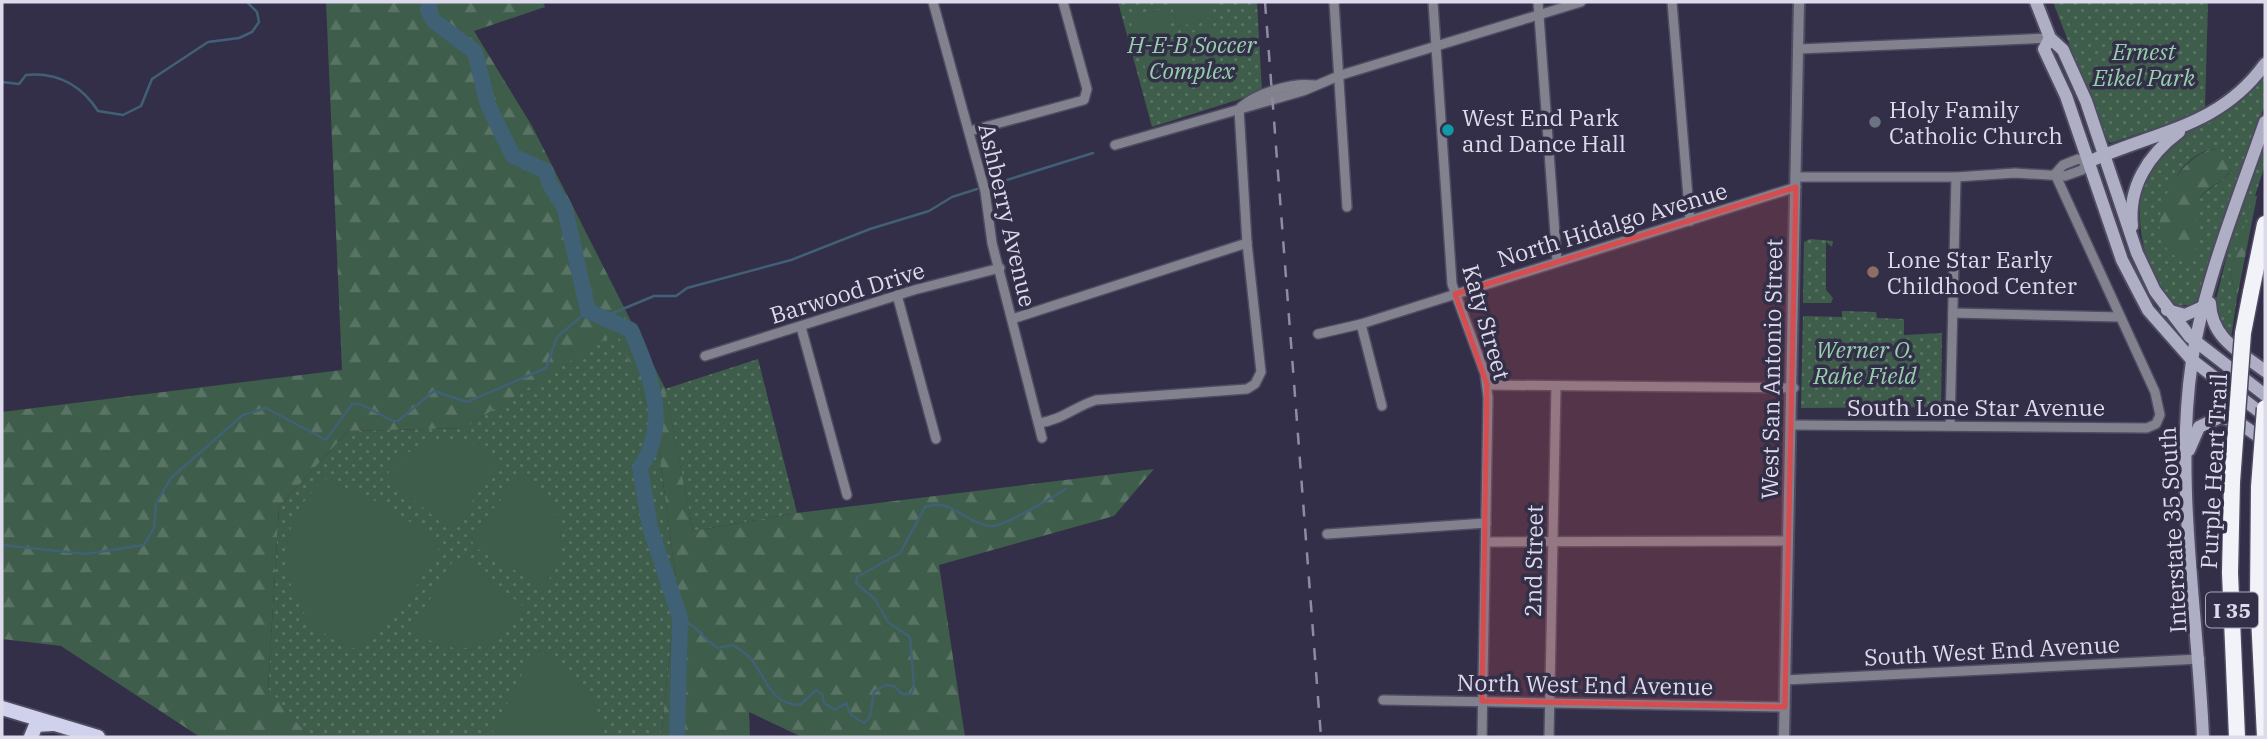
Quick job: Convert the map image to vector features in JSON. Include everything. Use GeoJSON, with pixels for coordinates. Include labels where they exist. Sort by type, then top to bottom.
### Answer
{"type":"FeatureCollection","features":[{"type":"Feature","properties":{"kind":"highway","name":"Purple Heart Trail"},"geometry":{"type":"LineString","coordinates":[[2237,737],[2230,573],[2232,482],[2243,333],[2265,224]]}},
{"type":"Feature","properties":{"kind":"highway","name":"Purple Heart Trail"},"geometry":{"type":"LineString","coordinates":[[2265,408],[2259,487],[2258,584],[2265,737]]}},
{"type":"Feature","properties":{"kind":"main road"},"geometry":{"type":"LineString","coordinates":[[2036,2],[2050,38],[2063,50],[2077,81],[2147,277],[2167,310],[2196,342],[2265,395]]}},
{"type":"Feature","properties":{"kind":"main road"},"geometry":{"type":"LineString","coordinates":[[2050,38],[2045,49],[2066,96],[2122,260],[2138,294],[2161,328],[2192,360],[2265,416]]}},
{"type":"Feature","properties":{"kind":"main road"},"geometry":{"type":"LineString","coordinates":[[2137,253],[2130,215],[2139,178],[2158,149],[2194,122],[2232,101],[2265,64]]}},
{"type":"Feature","properties":{"kind":"main road"},"geometry":{"type":"LineString","coordinates":[[2088,162],[2194,122]]}},
{"type":"Feature","properties":{"kind":"main road","name":"Interstate 35 South"},"geometry":{"type":"LineString","coordinates":[[2203,737],[2200,659],[2185,474],[2192,360],[2205,306],[2265,122]]}},
{"type":"Feature","properties":{"kind":"main road"},"geometry":{"type":"LineString","coordinates":[[2210,293],[2211,320],[2217,332],[2265,371]]}},
{"type":"Feature","properties":{"kind":"main road"},"geometry":{"type":"LineString","coordinates":[[2167,310],[2185,315],[2205,306]]}},
{"type":"Feature","properties":{"kind":"main road"},"geometry":{"type":"LineString","coordinates":[[2185,474],[2194,436],[2199,427],[2213,418],[2225,417],[2238,422],[2265,441]]}},
{"type":"Feature","properties":{"kind":"main road"},"geometry":{"type":"LineString","coordinates":[[2,708],[98,737]]}},
{"type":"Feature","properties":{"kind":"main road"},"geometry":{"type":"LineString","coordinates":[[31,737],[36,725],[64,725]]}},
{"type":"Feature","properties":{"kind":"street","name":"Ashberry Avenue"},"geometry":{"type":"LineString","coordinates":[[933,2],[970,131],[990,215],[992,243],[1042,438]]}},
{"type":"Feature","properties":{"kind":"street"},"geometry":{"type":"LineString","coordinates":[[970,131],[1084,100],[1087,89],[1062,2]]}},
{"type":"Feature","properties":{"kind":"street"},"geometry":{"type":"LineString","coordinates":[[1334,2],[1341,75],[1347,207]]}},
{"type":"Feature","properties":{"kind":"street","name":"Katy Street"},"geometry":{"type":"LineString","coordinates":[[1433,2],[1434,46],[1455,294],[1487,385],[1482,737]]}},
{"type":"Feature","properties":{"kind":"street"},"geometry":{"type":"LineString","coordinates":[[1538,2],[1557,261]]}},
{"type":"Feature","properties":{"kind":"street"},"geometry":{"type":"LineString","coordinates":[[1115,145],[1303,91],[1341,75],[1581,2]]}},
{"type":"Feature","properties":{"kind":"street"},"geometry":{"type":"LineString","coordinates":[[1672,2],[1690,221]]}},
{"type":"Feature","properties":{"kind":"street","name":"West San Antonio Street"},"geometry":{"type":"LineString","coordinates":[[1784,737],[1794,388],[1799,2]]}},
{"type":"Feature","properties":{"kind":"street"},"geometry":{"type":"LineString","coordinates":[[1799,49],[2050,38]]}},
{"type":"Feature","properties":{"kind":"street"},"geometry":{"type":"LineString","coordinates":[[1040,423],[1063,418],[1081,405],[1096,400],[1247,389],[1255,384],[1261,372],[1247,243],[1239,108]]}},
{"type":"Feature","properties":{"kind":"street","name":"North Hidalgo Avenue"},"geometry":{"type":"LineString","coordinates":[[1318,334],[1361,324],[1690,221],[1796,182],[2055,174],[2065,176],[2082,170],[2088,162]]}},
{"type":"Feature","properties":{"kind":"street"},"geometry":{"type":"LineString","coordinates":[[1953,313],[2120,317],[2055,174]]}},
{"type":"Feature","properties":{"kind":"street"},"geometry":{"type":"LineString","coordinates":[[1950,426],[1956,177]]}},
{"type":"Feature","properties":{"kind":"street"},"geometry":{"type":"LineString","coordinates":[[1012,319],[1247,243]]}},
{"type":"Feature","properties":{"kind":"street","name":"Barwood Drive"},"geometry":{"type":"LineString","coordinates":[[705,356],[897,295],[1000,268]]}},
{"type":"Feature","properties":{"kind":"street"},"geometry":{"type":"LineString","coordinates":[[897,295],[936,439]]}},
{"type":"Feature","properties":{"kind":"street","name":"South Lone Star Avenue"},"geometry":{"type":"LineString","coordinates":[[1793,425],[2147,428],[2158,422],[2157,399],[2120,317]]}},
{"type":"Feature","properties":{"kind":"street"},"geometry":{"type":"LineString","coordinates":[[1361,324],[1382,406]]}},
{"type":"Feature","properties":{"kind":"street"},"geometry":{"type":"LineString","coordinates":[[801,327],[847,495]]}},
{"type":"Feature","properties":{"kind":"street"},"geometry":{"type":"LineString","coordinates":[[1487,385],[1794,388]]}},
{"type":"Feature","properties":{"kind":"street","name":"2nd Street"},"geometry":{"type":"LineString","coordinates":[[1549,737],[1556,386]]}},
{"type":"Feature","properties":{"kind":"street"},"geometry":{"type":"LineString","coordinates":[[1327,534],[1486,523]]}},
{"type":"Feature","properties":{"kind":"street"},"geometry":{"type":"LineString","coordinates":[[1486,542],[1553,544],[1788,541]]}},
{"type":"Feature","properties":{"kind":"street","name":"South West End Avenue"},"geometry":{"type":"LineString","coordinates":[[1785,680],[2200,659]]}},
{"type":"Feature","properties":{"kind":"street","name":"North West End Avenue"},"geometry":{"type":"LineString","coordinates":[[1383,700],[1785,707]]}},
{"type":"Feature","properties":{"kind":"highlighted area"},"geometry":{"type":"Polygon","coordinates":[[[1796,187],[1785,707],[1482,701],[1487,385],[1455,294],[1796,187]]]}},
{"type":"Feature","properties":{"kind":"green space"},"geometry":{"type":"Polygon","coordinates":[[[326,2],[543,2],[545,7],[474,31],[532,126],[665,388],[693,531],[797,513],[1154,469],[1114,516],[939,565],[965,737],[802,737],[749,712],[750,737],[661,737],[677,587],[656,429],[617,332],[464,428],[348,431],[279,507],[268,688],[309,737],[200,737],[61,646],[2,639],[2,412],[342,370],[326,2]]]}},
{"type":"Feature","properties":{"kind":"green space","name":"H-E-B Soccer Complex"},"geometry":{"type":"Polygon","coordinates":[[[1118,2],[1257,2],[1262,92],[1152,127],[1118,2]]]}},
{"type":"Feature","properties":{"kind":"green space"},"geometry":{"type":"Polygon","coordinates":[[[1209,2],[1213,17],[1178,27],[1171,4],[1209,2]]]}},
{"type":"Feature","properties":{"kind":"green space","name":"Ernest Eikel Park"},"geometry":{"type":"Polygon","coordinates":[[[2053,2],[2208,2],[2205,107],[2185,118],[2111,143],[2106,139],[2053,2]]]}},
{"type":"Feature","properties":{"kind":"green space"},"geometry":{"type":"Polygon","coordinates":[[[1165,8],[1172,31],[1136,41],[1130,18],[1165,8]]]}},
{"type":"Feature","properties":{"kind":"green space"},"geometry":{"type":"Polygon","coordinates":[[[1216,26],[1222,48],[1187,58],[1180,36],[1216,26]]]}},
{"type":"Feature","properties":{"kind":"green space"},"geometry":{"type":"Polygon","coordinates":[[[1175,38],[1182,61],[1146,71],[1140,48],[1175,38]]]}},
{"type":"Feature","properties":{"kind":"green space"},"geometry":{"type":"Polygon","coordinates":[[[2265,74],[2265,104],[2201,297],[2189,309],[2188,305],[2177,306],[2158,285],[2151,271],[2142,240],[2139,194],[2150,168],[2163,151],[2176,139],[2238,100],[2265,74]],[[2215,149],[2201,153],[2179,174],[2165,204],[2163,235],[2167,248],[2195,226],[2195,214],[2200,198],[2231,171],[2215,149]]]}},
{"type":"Feature","properties":{"kind":"green space"},"geometry":{"type":"Polygon","coordinates":[[[2265,137],[2265,165],[2230,273],[2237,298],[2231,338],[2224,333],[2214,308],[2232,234],[2265,137]]]}},
{"type":"Feature","properties":{"kind":"green space"},"geometry":{"type":"Polygon","coordinates":[[[2215,149],[2228,155],[2232,167],[2225,177],[2200,198],[2195,209],[2199,244],[2189,257],[2180,259],[2166,248],[2160,233],[2160,216],[2165,197],[2186,165],[2200,154],[2215,149]]]}},
{"type":"Feature","properties":{"kind":"green space"},"geometry":{"type":"Polygon","coordinates":[[[2253,196],[2257,196],[2237,298],[2230,273],[2253,196]]]}},
{"type":"Feature","properties":{"kind":"green space"},"geometry":{"type":"Polygon","coordinates":[[[1810,239],[1833,241],[1832,247],[1826,242],[1826,290],[1833,298],[1831,303],[1803,303],[1804,242],[1810,239]]]}},
{"type":"Feature","properties":{"kind":"green space","name":"Werner O. Rahe Field"},"geometry":{"type":"Polygon","coordinates":[[[1842,311],[1876,312],[1877,318],[1904,319],[1904,335],[1942,333],[1941,407],[1801,408],[1803,316],[1842,317],[1842,311]]]}},
{"type":"Feature","properties":{"kind":"green space"},"geometry":{"type":"Polygon","coordinates":[[[617,331],[656,429],[677,587],[661,737],[309,737],[268,689],[279,507],[348,431],[464,428],[617,331]]]}},
{"type":"Feature","properties":{"kind":"green space"},"geometry":{"type":"Polygon","coordinates":[[[758,359],[797,513],[693,531],[665,389],[758,359]]]}},
{"type":"Feature","properties":{"kind":"green space"},"geometry":{"type":"Polygon","coordinates":[[[441,439],[476,444],[500,458],[458,524],[445,526],[386,476],[409,452],[441,439]]]}},
{"type":"Feature","properties":{"kind":"green space"},"geometry":{"type":"Polygon","coordinates":[[[524,472],[551,499],[561,532],[555,567],[544,587],[473,546],[472,534],[524,472]]]}},
{"type":"Feature","properties":{"kind":"green space"},"geometry":{"type":"Polygon","coordinates":[[[324,478],[388,507],[436,540],[439,552],[407,600],[358,650],[331,638],[315,626],[304,613],[290,582],[287,566],[289,533],[301,506],[324,478]]]}},
{"type":"Feature","properties":{"kind":"green space"},"geometry":{"type":"Polygon","coordinates":[[[463,559],[527,609],[503,634],[474,647],[459,648],[444,646],[412,629],[453,561],[463,559]]]}},
{"type":"Feature","properties":{"kind":"green space"},"geometry":{"type":"Polygon","coordinates":[[[535,649],[561,664],[582,684],[596,708],[605,737],[490,737],[535,649]]]}},
{"type":"Feature","properties":{"kind":"waterway"},"geometry":{"type":"LineString","coordinates":[[2,82],[19,84],[26,75],[58,78],[76,87],[98,111],[123,115],[141,106],[152,79],[208,42],[239,38],[252,32],[259,22],[257,12],[247,2]]}},
{"type":"Feature","properties":{"kind":"waterway"},"geometry":{"type":"LineString","coordinates":[[430,2],[428,10],[434,21],[475,52],[488,105],[513,156],[546,171],[549,183],[565,209],[588,311],[631,330],[645,364],[656,416],[649,451],[640,468],[650,527],[680,618],[677,737]]}},
{"type":"Feature","properties":{"kind":"waterway"},"geometry":{"type":"LineString","coordinates":[[991,185],[1093,153]]}},
{"type":"Feature","properties":{"kind":"waterway"},"geometry":{"type":"LineString","coordinates":[[601,318],[654,296],[676,296],[687,288],[791,260],[870,229],[929,211],[952,197],[977,189]]}},
{"type":"Feature","properties":{"kind":"waterway"},"geometry":{"type":"LineString","coordinates":[[2,545],[86,554],[144,545],[154,528],[156,503],[171,478],[243,415],[266,408],[326,440],[352,404],[360,404],[398,421],[434,391],[467,402],[546,368],[557,337],[588,311]]}},
{"type":"Feature","properties":{"kind":"waterway"},"geometry":{"type":"LineString","coordinates":[[680,618],[718,648],[733,645],[747,655],[772,691],[783,701],[800,705],[816,690],[822,694],[824,703],[835,710],[846,703],[851,715],[864,723],[870,717],[874,692],[885,685],[894,686],[902,694],[911,694],[914,687],[910,637],[888,622],[875,599],[856,583],[857,577],[900,553],[925,507],[935,505],[951,508],[974,521],[992,526],[1017,517],[1066,489]]}},
{"type":"Feature","properties":{"kind":"railway"},"geometry":{"type":"LineString","coordinates":[[1265,2],[1321,737]]}},
{"type":"Feature","properties":{"kind":"place","name":"Holy Family Catholic Church"},"geometry":{"type":"Point","coordinates":[1875,122]}},
{"type":"Feature","properties":{"kind":"place","name":"West End Park and Dance Hall"},"geometry":{"type":"Point","coordinates":[1448,130]}},
{"type":"Feature","properties":{"kind":"place","name":"Lone Star Early Childhood Center"},"geometry":{"type":"Point","coordinates":[1873,272]}}]}
